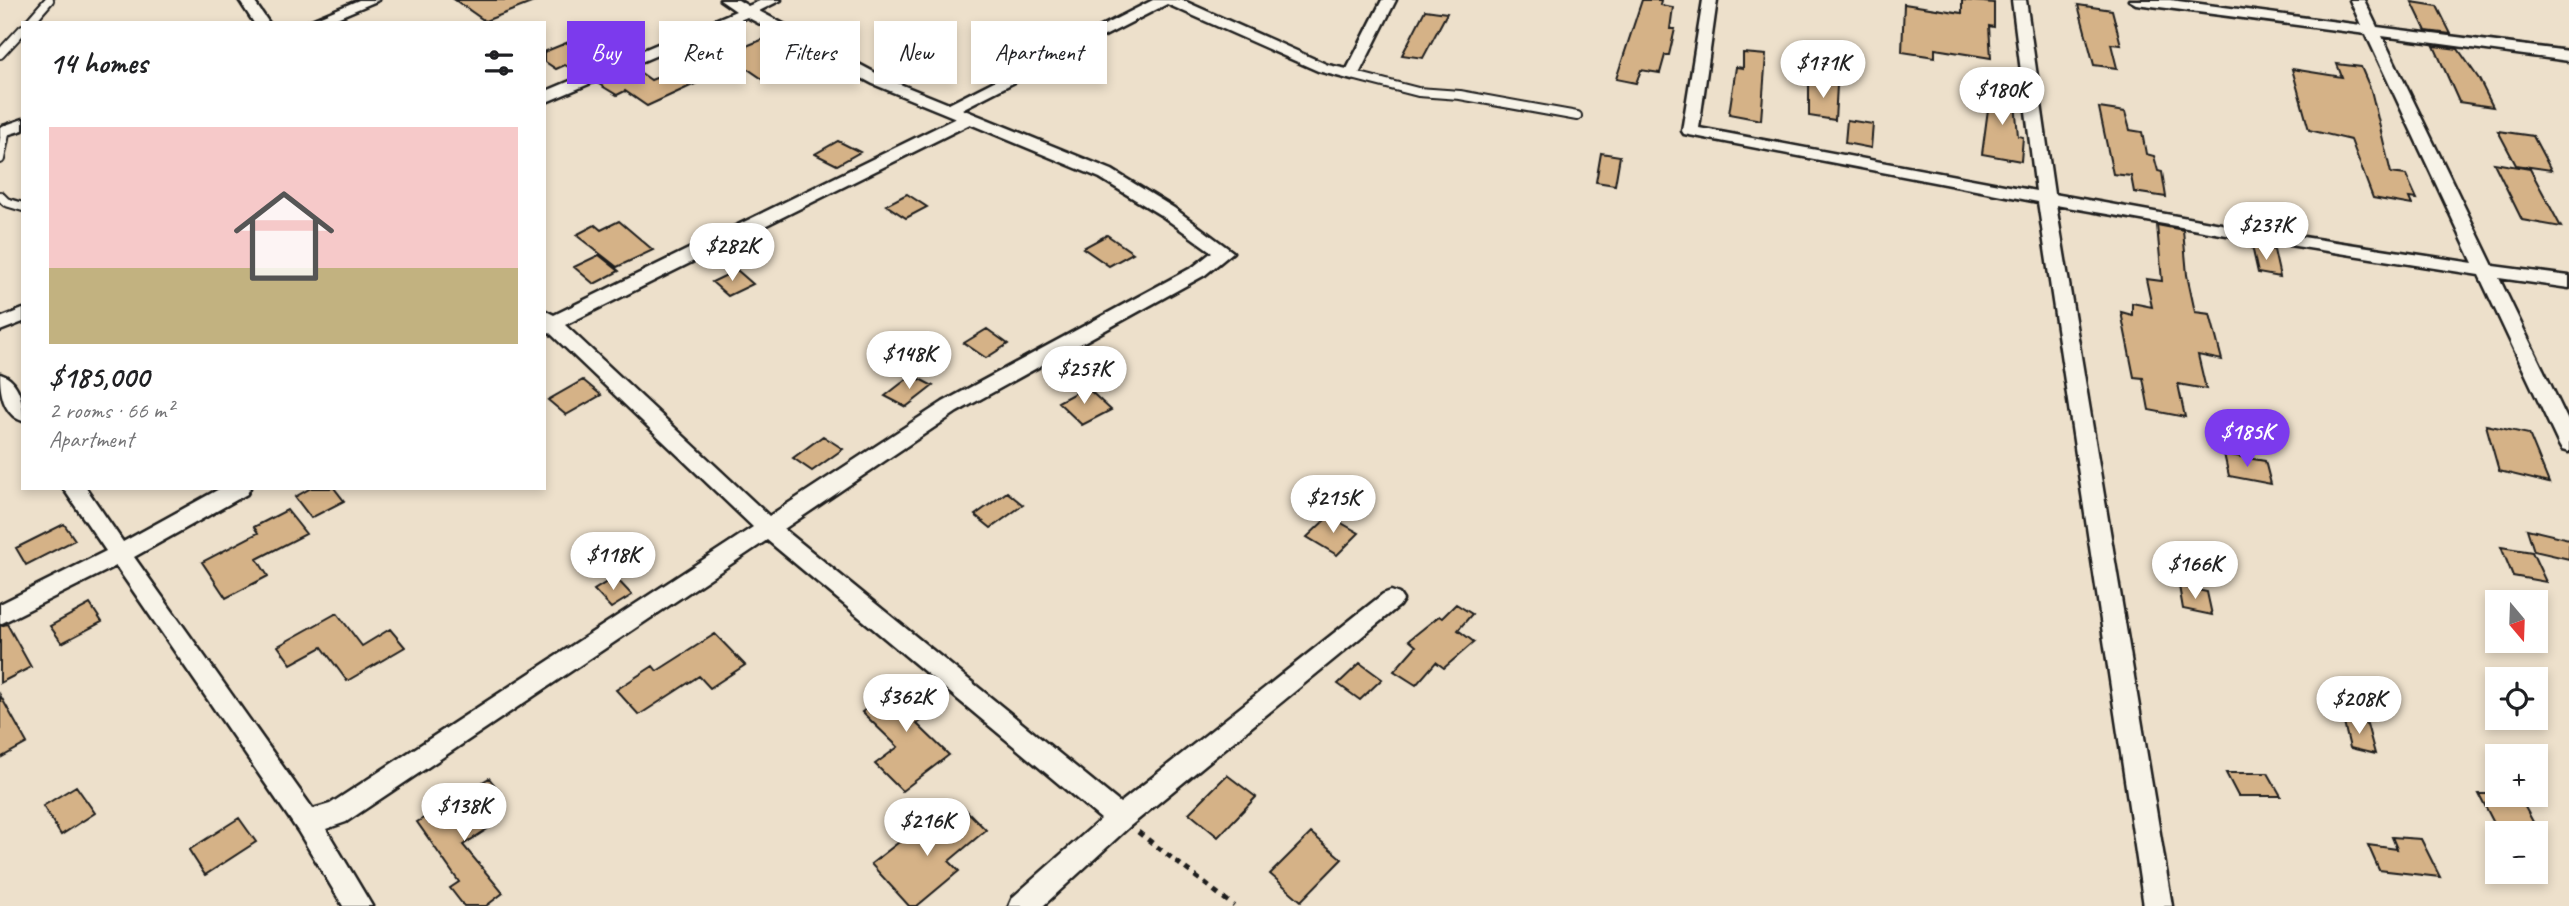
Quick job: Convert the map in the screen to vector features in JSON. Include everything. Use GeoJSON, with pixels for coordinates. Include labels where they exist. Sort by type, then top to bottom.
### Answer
{"type":"FeatureCollection","features":[{"type":"Feature","properties":{"kind":"street"},"geometry":{"type":"LineString","coordinates":[[246,0],[261,21]]}},
{"type":"Feature","properties":{"kind":"street"},"geometry":{"type":"LineString","coordinates":[[316,21],[372,0]]}},
{"type":"Feature","properties":{"kind":"street"},"geometry":{"type":"LineString","coordinates":[[307,823],[337,814],[950,407],[1199,271],[1224,251],[1106,174],[879,81],[727,0]]}},
{"type":"Feature","properties":{"kind":"street"},"geometry":{"type":"LineString","coordinates":[[546,97],[774,0]]}},
{"type":"Feature","properties":{"kind":"street"},"geometry":{"type":"LineString","coordinates":[[949,110],[1164,0]]}},
{"type":"Feature","properties":{"kind":"street"},"geometry":{"type":"LineString","coordinates":[[1170,0],[1323,68],[1352,75],[1389,0]]}},
{"type":"Feature","properties":{"kind":"street"},"geometry":{"type":"LineString","coordinates":[[1710,0],[1690,131],[2046,198],[2485,271],[2569,282]]}},
{"type":"Feature","properties":{"kind":"street"},"geometry":{"type":"LineString","coordinates":[[2020,0],[2046,198],[2158,906]]}},
{"type":"Feature","properties":{"kind":"street"},"geometry":{"type":"LineString","coordinates":[[2136,0],[2569,56]]}},
{"type":"Feature","properties":{"kind":"street"},"geometry":{"type":"LineString","coordinates":[[2357,0],[2569,445]]}},
{"type":"Feature","properties":{"kind":"street"},"geometry":{"type":"LineString","coordinates":[[969,118],[547,323],[769,529],[1120,819]]}},
{"type":"Feature","properties":{"kind":"street"},"geometry":{"type":"LineString","coordinates":[[3,131],[21,125]]}},
{"type":"Feature","properties":{"kind":"street"},"geometry":{"type":"LineString","coordinates":[[0,325],[21,317]]}},
{"type":"Feature","properties":{"kind":"street"},"geometry":{"type":"LineString","coordinates":[[0,382],[21,411]]}},
{"type":"Feature","properties":{"kind":"street"},"geometry":{"type":"LineString","coordinates":[[75,490],[307,823],[358,906]]}},
{"type":"Feature","properties":{"kind":"street"},"geometry":{"type":"LineString","coordinates":[[0,615],[120,554],[235,490]]}},
{"type":"Feature","properties":{"kind":"street"},"geometry":{"type":"LineString","coordinates":[[1023,906],[1120,819],[1391,600]]}},
{"type":"Feature","properties":{"kind":"lane"},"geometry":{"type":"LineString","coordinates":[[31,21],[49,0]]}},
{"type":"Feature","properties":{"kind":"lane"},"geometry":{"type":"LineString","coordinates":[[0,54],[21,31]]}},
{"type":"Feature","properties":{"kind":"lane"},"geometry":{"type":"LineString","coordinates":[[1352,75],[1418,92],[1460,95],[1577,116]]}},
{"type":"Feature","properties":{"kind":"lane"},"geometry":{"type":"LineString","coordinates":[[0,159],[3,131]]}},
{"type":"Feature","properties":{"kind":"lane"},"geometry":{"type":"LineString","coordinates":[[0,196],[6,202],[21,206]]}},
{"type":"Feature","properties":{"kind":"path"},"geometry":{"type":"LineString","coordinates":[[1120,819],[1234,906]]}},
{"type":"Feature","properties":{"kind":"building"},"geometry":{"type":"Polygon","coordinates":[[[455,0],[533,0],[534,2],[485,21],[455,0]]]}},
{"type":"Feature","properties":{"kind":"building"},"geometry":{"type":"Polygon","coordinates":[[[1642,0],[1661,0],[1660,5],[1673,7],[1670,29],[1675,29],[1669,55],[1665,55],[1660,73],[1641,70],[1636,83],[1616,79],[1642,0]]]}},
{"type":"Feature","properties":{"kind":"building"},"geometry":{"type":"Polygon","coordinates":[[[1962,0],[1994,3],[1994,27],[1989,26],[1991,58],[1935,49],[1935,57],[1902,52],[1904,4],[1962,13],[1962,0]]]}},
{"type":"Feature","properties":{"kind":"building"},"geometry":{"type":"Polygon","coordinates":[[[2412,2],[2437,6],[2451,34],[2426,31],[2412,2]]]}},
{"type":"Feature","properties":{"kind":"building"},"geometry":{"type":"Polygon","coordinates":[[[2078,5],[2112,10],[2121,45],[2111,44],[2117,68],[2094,65],[2078,5]]]}},
{"type":"Feature","properties":{"kind":"building"},"geometry":{"type":"Polygon","coordinates":[[[1425,10],[1447,13],[1423,58],[1402,55],[1425,10]]]}},
{"type":"Feature","properties":{"kind":"building"},"geometry":{"type":"Polygon","coordinates":[[[760,41],[760,77],[746,68],[746,46],[760,41]]]}},
{"type":"Feature","properties":{"kind":"building"},"geometry":{"type":"Polygon","coordinates":[[[567,43],[567,66],[556,69],[546,62],[546,51],[567,43]]]}},
{"type":"Feature","properties":{"kind":"building"},"geometry":{"type":"Polygon","coordinates":[[[2434,46],[2458,49],[2479,79],[2493,107],[2459,102],[2434,46]]]}},
{"type":"Feature","properties":{"kind":"building"},"geometry":{"type":"Polygon","coordinates":[[[1743,53],[1766,55],[1761,120],[1729,114],[1736,67],[1743,68],[1743,53]]]}},
{"type":"Feature","properties":{"kind":"building"},"geometry":{"type":"Polygon","coordinates":[[[2337,64],[2361,67],[2371,90],[2391,173],[2406,175],[2417,199],[2409,198],[2412,205],[2373,198],[2351,140],[2309,130],[2292,69],[2342,77],[2337,64]]]}},
{"type":"Feature","properties":{"kind":"building"},"geometry":{"type":"Polygon","coordinates":[[[645,76],[651,80],[659,77],[659,84],[695,84],[647,106],[625,91],[617,95],[599,84],[645,84],[645,76]]]}},
{"type":"Feature","properties":{"kind":"building"},"geometry":{"type":"Polygon","coordinates":[[[1809,81],[1837,85],[1835,120],[1809,116],[1809,81]]]}},
{"type":"Feature","properties":{"kind":"building"},"geometry":{"type":"Polygon","coordinates":[[[1991,87],[2014,91],[2018,136],[2023,137],[2021,161],[1982,154],[1991,87]]]}},
{"type":"Feature","properties":{"kind":"building"},"geometry":{"type":"Polygon","coordinates":[[[2099,108],[2125,112],[2130,130],[2142,132],[2146,154],[2154,156],[2158,171],[2162,172],[2166,197],[2134,192],[2131,176],[2113,174],[2099,108]]]}},
{"type":"Feature","properties":{"kind":"building"},"geometry":{"type":"Polygon","coordinates":[[[1847,120],[1873,124],[1871,148],[1845,143],[1847,120]]]}},
{"type":"Feature","properties":{"kind":"building"},"geometry":{"type":"Polygon","coordinates":[[[2498,131],[2533,136],[2551,170],[2516,165],[2498,131]]]}},
{"type":"Feature","properties":{"kind":"building"},"geometry":{"type":"Polygon","coordinates":[[[838,141],[860,152],[837,165],[815,154],[838,141]]]}},
{"type":"Feature","properties":{"kind":"building"},"geometry":{"type":"Polygon","coordinates":[[[1601,153],[1620,156],[1615,185],[1596,182],[1601,153]]]}},
{"type":"Feature","properties":{"kind":"building"},"geometry":{"type":"Polygon","coordinates":[[[2494,163],[2530,169],[2561,227],[2522,220],[2494,163]]]}},
{"type":"Feature","properties":{"kind":"building"},"geometry":{"type":"Polygon","coordinates":[[[907,194],[927,207],[906,218],[886,205],[907,194]]]}},
{"type":"Feature","properties":{"kind":"building"},"geometry":{"type":"Polygon","coordinates":[[[619,221],[653,250],[617,267],[576,235],[595,225],[601,230],[619,221]]]}},
{"type":"Feature","properties":{"kind":"building"},"geometry":{"type":"Polygon","coordinates":[[[2157,225],[2183,230],[2187,275],[2195,312],[2210,314],[2222,360],[2198,355],[2206,389],[2178,384],[2185,417],[2149,410],[2143,378],[2134,377],[2121,312],[2132,315],[2132,303],[2152,307],[2146,279],[2162,281],[2157,225]]]}},
{"type":"Feature","properties":{"kind":"building"},"geometry":{"type":"Polygon","coordinates":[[[1107,235],[1133,253],[1109,266],[1083,248],[1107,235]]]}},
{"type":"Feature","properties":{"kind":"building"},"geometry":{"type":"Polygon","coordinates":[[[2252,246],[2274,250],[2280,277],[2258,273],[2252,246]]]}},
{"type":"Feature","properties":{"kind":"building"},"geometry":{"type":"Polygon","coordinates":[[[599,255],[619,271],[594,284],[574,267],[599,255]]]}},
{"type":"Feature","properties":{"kind":"building"},"geometry":{"type":"Polygon","coordinates":[[[737,270],[753,284],[728,296],[712,282],[737,270]]]}},
{"type":"Feature","properties":{"kind":"building"},"geometry":{"type":"Polygon","coordinates":[[[987,329],[1008,344],[986,358],[964,343],[987,329]]]}},
{"type":"Feature","properties":{"kind":"building"},"geometry":{"type":"Polygon","coordinates":[[[912,375],[933,386],[906,407],[885,396],[912,375]]]}},
{"type":"Feature","properties":{"kind":"building"},"geometry":{"type":"Polygon","coordinates":[[[583,380],[601,395],[566,415],[548,400],[583,380]]]}},
{"type":"Feature","properties":{"kind":"building"},"geometry":{"type":"Polygon","coordinates":[[[1086,387],[1111,410],[1082,425],[1058,402],[1086,387]]]}},
{"type":"Feature","properties":{"kind":"building"},"geometry":{"type":"Polygon","coordinates":[[[2486,425],[2529,434],[2549,483],[2499,471],[2486,425]]]}},
{"type":"Feature","properties":{"kind":"building"},"geometry":{"type":"Polygon","coordinates":[[[823,436],[843,449],[812,471],[793,458],[823,436]]]}},
{"type":"Feature","properties":{"kind":"building"},"geometry":{"type":"Polygon","coordinates":[[[2224,454],[2265,461],[2271,484],[2229,476],[2224,454]]]}},
{"type":"Feature","properties":{"kind":"building"},"geometry":{"type":"Polygon","coordinates":[[[307,490],[336,490],[344,501],[311,518],[295,497],[307,490]]]}},
{"type":"Feature","properties":{"kind":"building"},"geometry":{"type":"Polygon","coordinates":[[[1007,492],[1023,505],[991,528],[975,515],[1007,492]]]}},
{"type":"Feature","properties":{"kind":"building"},"geometry":{"type":"Polygon","coordinates":[[[287,510],[306,534],[257,559],[268,576],[226,598],[202,562],[258,533],[254,527],[287,510]]]}},
{"type":"Feature","properties":{"kind":"building"},"geometry":{"type":"Polygon","coordinates":[[[1329,516],[1359,533],[1337,555],[1307,537],[1329,516]]]}},
{"type":"Feature","properties":{"kind":"building"},"geometry":{"type":"Polygon","coordinates":[[[64,524],[75,540],[26,565],[16,548],[64,524]]]}},
{"type":"Feature","properties":{"kind":"building"},"geometry":{"type":"Polygon","coordinates":[[[2527,529],[2569,539],[2569,559],[2534,551],[2527,529]]]}},
{"type":"Feature","properties":{"kind":"building"},"geometry":{"type":"Polygon","coordinates":[[[2501,547],[2532,552],[2546,582],[2513,576],[2501,547]]]}},
{"type":"Feature","properties":{"kind":"building"},"geometry":{"type":"Polygon","coordinates":[[[615,577],[632,595],[611,608],[594,590],[615,577]]]}},
{"type":"Feature","properties":{"kind":"building"},"geometry":{"type":"Polygon","coordinates":[[[2179,586],[2207,592],[2212,615],[2183,609],[2179,586]]]}},
{"type":"Feature","properties":{"kind":"building"},"geometry":{"type":"Polygon","coordinates":[[[90,604],[102,622],[62,643],[50,626],[90,604]]]}},
{"type":"Feature","properties":{"kind":"building"},"geometry":{"type":"Polygon","coordinates":[[[1456,604],[1472,614],[1458,630],[1474,642],[1444,668],[1436,662],[1416,685],[1394,671],[1416,646],[1409,640],[1439,616],[1442,618],[1456,604]]]}},
{"type":"Feature","properties":{"kind":"building"},"geometry":{"type":"Polygon","coordinates":[[[337,613],[362,646],[390,629],[405,647],[347,681],[322,647],[291,664],[278,646],[337,613]]]}},
{"type":"Feature","properties":{"kind":"building"},"geometry":{"type":"Polygon","coordinates":[[[7,624],[31,667],[0,683],[0,626],[7,624]]]}},
{"type":"Feature","properties":{"kind":"building"},"geometry":{"type":"Polygon","coordinates":[[[715,634],[745,665],[710,688],[699,676],[639,715],[616,690],[653,666],[657,671],[715,634]]]}},
{"type":"Feature","properties":{"kind":"building"},"geometry":{"type":"Polygon","coordinates":[[[1360,663],[1382,679],[1360,700],[1338,684],[1360,663]]]}},
{"type":"Feature","properties":{"kind":"building"},"geometry":{"type":"Polygon","coordinates":[[[905,679],[937,709],[917,724],[949,755],[902,791],[875,764],[898,747],[862,712],[905,679]]]}},
{"type":"Feature","properties":{"kind":"building"},"geometry":{"type":"Polygon","coordinates":[[[0,695],[27,743],[0,758],[0,695]]]}},
{"type":"Feature","properties":{"kind":"building"},"geometry":{"type":"Polygon","coordinates":[[[2343,719],[2367,724],[2375,754],[2350,748],[2343,719]]]}},
{"type":"Feature","properties":{"kind":"building"},"geometry":{"type":"Polygon","coordinates":[[[2226,773],[2268,773],[2281,796],[2238,796],[2226,773]]]}},
{"type":"Feature","properties":{"kind":"building"},"geometry":{"type":"Polygon","coordinates":[[[1227,775],[1256,797],[1218,837],[1189,813],[1227,775]]]}},
{"type":"Feature","properties":{"kind":"building"},"geometry":{"type":"Polygon","coordinates":[[[489,778],[501,793],[479,808],[492,826],[463,845],[503,893],[486,906],[464,906],[450,888],[459,882],[417,822],[489,778]]]}},
{"type":"Feature","properties":{"kind":"building"},"geometry":{"type":"Polygon","coordinates":[[[76,786],[95,813],[61,835],[43,806],[76,786]]]}},
{"type":"Feature","properties":{"kind":"building"},"geometry":{"type":"Polygon","coordinates":[[[2479,794],[2485,794],[2485,806],[2479,794]]]}},
{"type":"Feature","properties":{"kind":"building"},"geometry":{"type":"Polygon","coordinates":[[[2486,807],[2525,807],[2533,821],[2493,821],[2486,807]]]}},
{"type":"Feature","properties":{"kind":"building"},"geometry":{"type":"Polygon","coordinates":[[[964,808],[986,830],[949,861],[959,871],[917,906],[909,906],[871,864],[917,828],[927,838],[964,808]]]}},
{"type":"Feature","properties":{"kind":"building"},"geometry":{"type":"Polygon","coordinates":[[[239,818],[256,842],[205,875],[189,850],[239,818]]]}},
{"type":"Feature","properties":{"kind":"building"},"geometry":{"type":"Polygon","coordinates":[[[1311,833],[1342,859],[1301,901],[1270,874],[1311,833]]]}},
{"type":"Feature","properties":{"kind":"building"},"geometry":{"type":"Polygon","coordinates":[[[2392,837],[2421,839],[2440,877],[2379,870],[2368,845],[2397,849],[2392,837]]]}}]}
